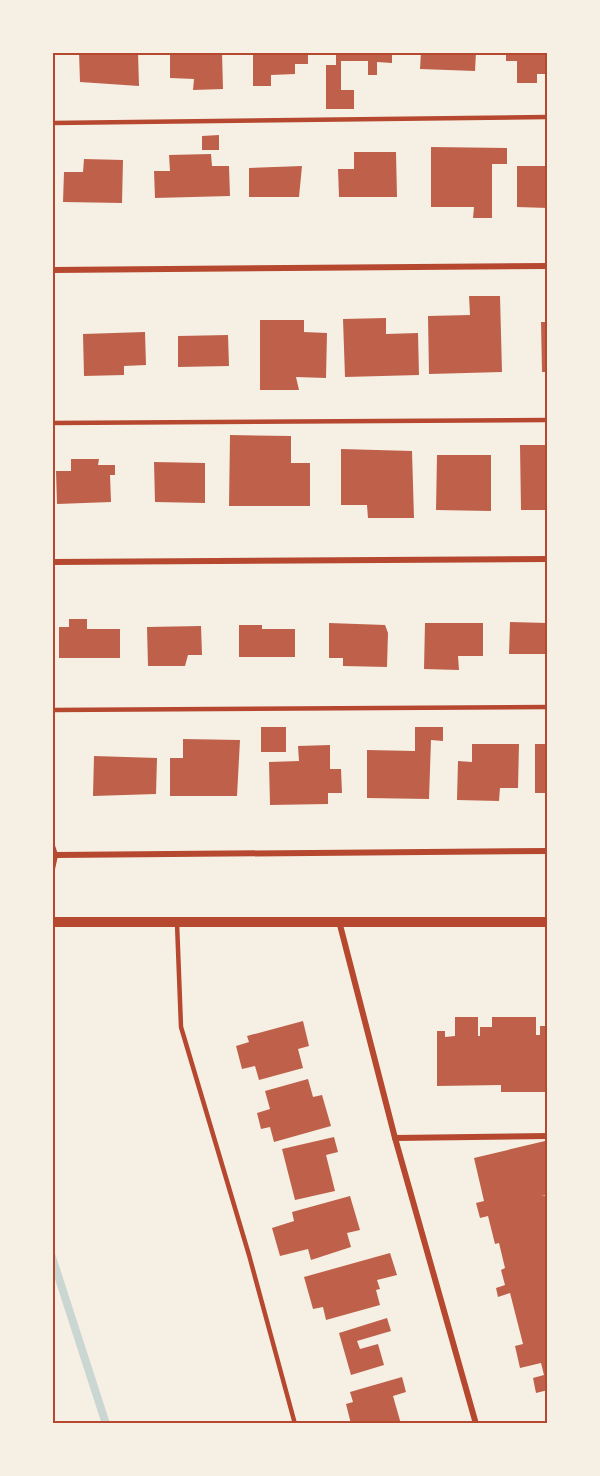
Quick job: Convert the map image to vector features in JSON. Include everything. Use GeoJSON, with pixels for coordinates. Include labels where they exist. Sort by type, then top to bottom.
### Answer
{"type":"FeatureCollection","features":[{"type":"Feature","properties":{"kind":"street"},"geometry":{"type":"LineString","coordinates":[[52,270],[548,266]]}},
{"type":"Feature","properties":{"kind":"street"},"geometry":{"type":"LineString","coordinates":[[52,562],[548,559]]}},
{"type":"Feature","properties":{"kind":"street"},"geometry":{"type":"LineString","coordinates":[[52,846],[55,855],[52,869]]}},
{"type":"Feature","properties":{"kind":"street"},"geometry":{"type":"LineString","coordinates":[[55,855],[548,851]]}},
{"type":"Feature","properties":{"kind":"street"},"geometry":{"type":"LineString","coordinates":[[339,921],[395,1138],[476,1424]]}},
{"type":"Feature","properties":{"kind":"street"},"geometry":{"type":"LineString","coordinates":[[52,922],[548,922]]}},
{"type":"Feature","properties":{"kind":"street"},"geometry":{"type":"LineString","coordinates":[[395,1138],[548,1136]]}},
{"type":"Feature","properties":{"kind":"lane"},"geometry":{"type":"LineString","coordinates":[[52,123],[548,117]]}},
{"type":"Feature","properties":{"kind":"lane"},"geometry":{"type":"LineString","coordinates":[[52,423],[548,420]]}},
{"type":"Feature","properties":{"kind":"lane"},"geometry":{"type":"LineString","coordinates":[[52,710],[548,707]]}},
{"type":"Feature","properties":{"kind":"lane"},"geometry":{"type":"LineString","coordinates":[[177,922],[181,1027],[249,1255],[295,1424]]}},
{"type":"Feature","properties":{"kind":"building"},"geometry":{"type":"Polygon","coordinates":[[[79,52],[138,52],[139,86],[80,82],[79,52]]]}},
{"type":"Feature","properties":{"kind":"building"},"geometry":{"type":"Polygon","coordinates":[[[170,52],[222,52],[223,89],[193,90],[194,79],[170,78],[170,52]]]}},
{"type":"Feature","properties":{"kind":"building"},"geometry":{"type":"Polygon","coordinates":[[[253,52],[308,52],[308,64],[295,64],[295,74],[271,75],[271,86],[253,86],[253,52]]]}},
{"type":"Feature","properties":{"kind":"building"},"geometry":{"type":"Polygon","coordinates":[[[336,52],[392,52],[392,63],[377,62],[377,75],[368,75],[368,61],[341,61],[341,90],[354,90],[354,109],[326,109],[326,65],[336,65],[336,52]]]}},
{"type":"Feature","properties":{"kind":"building"},"geometry":{"type":"Polygon","coordinates":[[[421,52],[476,52],[475,71],[420,69],[421,52]]]}},
{"type":"Feature","properties":{"kind":"building"},"geometry":{"type":"Polygon","coordinates":[[[506,52],[548,52],[548,74],[537,74],[537,83],[517,83],[517,61],[506,61],[506,52]]]}},
{"type":"Feature","properties":{"kind":"building"},"geometry":{"type":"Polygon","coordinates":[[[219,135],[219,150],[202,150],[202,136],[219,135]]]}},
{"type":"Feature","properties":{"kind":"building"},"geometry":{"type":"Polygon","coordinates":[[[431,147],[507,148],[507,164],[492,164],[492,218],[473,218],[474,207],[431,207],[431,147]]]}},
{"type":"Feature","properties":{"kind":"building"},"geometry":{"type":"Polygon","coordinates":[[[354,152],[396,152],[397,197],[339,197],[338,169],[354,169],[354,152]]]}},
{"type":"Feature","properties":{"kind":"building"},"geometry":{"type":"Polygon","coordinates":[[[211,154],[212,166],[229,166],[230,196],[155,198],[154,171],[170,171],[169,155],[211,154]]]}},
{"type":"Feature","properties":{"kind":"building"},"geometry":{"type":"Polygon","coordinates":[[[84,159],[123,160],[122,203],[63,202],[64,172],[83,172],[84,159]]]}},
{"type":"Feature","properties":{"kind":"building"},"geometry":{"type":"Polygon","coordinates":[[[302,166],[299,197],[249,197],[249,168],[302,166]]]}},
{"type":"Feature","properties":{"kind":"building"},"geometry":{"type":"Polygon","coordinates":[[[517,166],[548,166],[548,208],[517,207],[517,166]]]}},
{"type":"Feature","properties":{"kind":"building"},"geometry":{"type":"Polygon","coordinates":[[[469,296],[500,296],[502,372],[429,374],[428,316],[470,315],[469,296]]]}},
{"type":"Feature","properties":{"kind":"building"},"geometry":{"type":"Polygon","coordinates":[[[386,318],[386,334],[418,333],[419,375],[345,377],[343,319],[386,318]]]}},
{"type":"Feature","properties":{"kind":"building"},"geometry":{"type":"Polygon","coordinates":[[[260,320],[304,320],[304,332],[327,333],[326,378],[296,377],[299,390],[260,390],[260,320]]]}},
{"type":"Feature","properties":{"kind":"building"},"geometry":{"type":"Polygon","coordinates":[[[541,322],[548,322],[548,372],[542,372],[541,322]]]}},
{"type":"Feature","properties":{"kind":"building"},"geometry":{"type":"Polygon","coordinates":[[[145,332],[146,365],[124,366],[124,375],[84,376],[83,334],[145,332]]]}},
{"type":"Feature","properties":{"kind":"building"},"geometry":{"type":"Polygon","coordinates":[[[228,335],[229,366],[178,367],[178,336],[228,335]]]}},
{"type":"Feature","properties":{"kind":"building"},"geometry":{"type":"Polygon","coordinates":[[[230,435],[291,436],[291,463],[310,463],[310,506],[229,506],[230,435]]]}},
{"type":"Feature","properties":{"kind":"building"},"geometry":{"type":"Polygon","coordinates":[[[520,445],[548,445],[548,510],[521,510],[520,445]]]}},
{"type":"Feature","properties":{"kind":"building"},"geometry":{"type":"Polygon","coordinates":[[[341,449],[412,451],[414,518],[368,518],[367,505],[341,505],[341,449]]]}},
{"type":"Feature","properties":{"kind":"building"},"geometry":{"type":"Polygon","coordinates":[[[437,455],[491,455],[491,511],[436,510],[437,455]]]}},
{"type":"Feature","properties":{"kind":"building"},"geometry":{"type":"Polygon","coordinates":[[[71,459],[99,459],[98,465],[115,465],[115,475],[110,475],[111,502],[57,504],[56,471],[71,471],[71,459]]]}},
{"type":"Feature","properties":{"kind":"building"},"geometry":{"type":"Polygon","coordinates":[[[154,462],[205,463],[205,503],[155,502],[154,462]]]}},
{"type":"Feature","properties":{"kind":"building"},"geometry":{"type":"Polygon","coordinates":[[[69,619],[87,619],[87,629],[120,629],[120,658],[59,658],[59,627],[69,627],[69,619]]]}},
{"type":"Feature","properties":{"kind":"building"},"geometry":{"type":"Polygon","coordinates":[[[510,622],[548,623],[548,654],[509,654],[510,622]]]}},
{"type":"Feature","properties":{"kind":"building"},"geometry":{"type":"Polygon","coordinates":[[[329,623],[385,625],[388,633],[387,667],[343,666],[343,658],[329,658],[329,623]]]}},
{"type":"Feature","properties":{"kind":"building"},"geometry":{"type":"Polygon","coordinates":[[[425,623],[483,623],[483,656],[458,656],[459,670],[424,669],[425,623]]]}},
{"type":"Feature","properties":{"kind":"building"},"geometry":{"type":"Polygon","coordinates":[[[239,625],[262,625],[262,629],[295,629],[295,657],[239,657],[239,625]]]}},
{"type":"Feature","properties":{"kind":"building"},"geometry":{"type":"Polygon","coordinates":[[[201,626],[202,655],[188,655],[185,666],[148,666],[147,627],[201,626]]]}},
{"type":"Feature","properties":{"kind":"building"},"geometry":{"type":"Polygon","coordinates":[[[261,727],[286,727],[286,752],[261,752],[261,727]]]}},
{"type":"Feature","properties":{"kind":"building"},"geometry":{"type":"Polygon","coordinates":[[[415,727],[443,727],[443,741],[431,740],[429,799],[367,798],[367,750],[415,751],[415,727]]]}},
{"type":"Feature","properties":{"kind":"building"},"geometry":{"type":"Polygon","coordinates":[[[183,739],[240,740],[237,796],[170,796],[170,758],[183,758],[183,739]]]}},
{"type":"Feature","properties":{"kind":"building"},"geometry":{"type":"Polygon","coordinates":[[[472,744],[519,744],[518,788],[500,788],[499,801],[457,800],[458,761],[472,762],[472,744]]]}},
{"type":"Feature","properties":{"kind":"building"},"geometry":{"type":"Polygon","coordinates":[[[535,744],[548,744],[548,793],[535,793],[535,744]]]}},
{"type":"Feature","properties":{"kind":"building"},"geometry":{"type":"Polygon","coordinates":[[[330,745],[330,769],[341,769],[342,793],[328,793],[328,804],[270,805],[269,762],[299,761],[298,746],[330,745]]]}},
{"type":"Feature","properties":{"kind":"building"},"geometry":{"type":"Polygon","coordinates":[[[94,756],[157,758],[156,794],[93,796],[94,756]]]}},
{"type":"Feature","properties":{"kind":"building"},"geometry":{"type":"Polygon","coordinates":[[[455,1017],[478,1017],[478,1036],[480,1036],[480,1027],[492,1027],[492,1017],[536,1017],[536,1035],[540,1035],[540,1026],[548,1026],[548,1092],[501,1092],[501,1085],[437,1086],[437,1031],[445,1031],[445,1037],[455,1036],[455,1017]]]}},
{"type":"Feature","properties":{"kind":"building"},"geometry":{"type":"Polygon","coordinates":[[[303,1021],[309,1046],[298,1049],[303,1068],[259,1080],[255,1066],[242,1069],[236,1046],[249,1042],[247,1036],[303,1021]]]}},
{"type":"Feature","properties":{"kind":"building"},"geometry":{"type":"Polygon","coordinates":[[[308,1079],[313,1097],[322,1095],[331,1126],[274,1142],[270,1127],[261,1129],[257,1113],[270,1109],[265,1091],[308,1079]]]}},
{"type":"Feature","properties":{"kind":"building"},"geometry":{"type":"Polygon","coordinates":[[[334,1137],[338,1152],[326,1155],[335,1191],[295,1200],[282,1149],[334,1137]]]}},
{"type":"Feature","properties":{"kind":"building"},"geometry":{"type":"Polygon","coordinates":[[[545,1141],[548,1152],[548,1194],[541,1196],[548,1195],[548,1390],[536,1393],[533,1378],[544,1375],[541,1363],[520,1368],[515,1346],[523,1344],[510,1293],[498,1297],[496,1288],[505,1285],[501,1270],[505,1268],[499,1243],[495,1244],[488,1216],[480,1218],[476,1203],[484,1201],[474,1158],[545,1141]]]}},
{"type":"Feature","properties":{"kind":"building"},"geometry":{"type":"Polygon","coordinates":[[[350,1196],[360,1230],[347,1233],[351,1247],[311,1260],[308,1249],[280,1256],[272,1228],[294,1221],[292,1212],[350,1196]]]}},
{"type":"Feature","properties":{"kind":"building"},"geometry":{"type":"Polygon","coordinates":[[[390,1253],[397,1275],[377,1280],[380,1289],[376,1290],[380,1305],[326,1320],[323,1307],[313,1309],[304,1277],[390,1253]]]}},
{"type":"Feature","properties":{"kind":"building"},"geometry":{"type":"Polygon","coordinates":[[[387,1318],[391,1331],[357,1341],[360,1349],[378,1344],[384,1365],[351,1375],[339,1333],[387,1318]]]}},
{"type":"Feature","properties":{"kind":"building"},"geometry":{"type":"Polygon","coordinates":[[[402,1377],[406,1392],[393,1396],[401,1424],[351,1424],[346,1404],[353,1402],[350,1392],[402,1377]]]}},
{"type":"Feature","properties":{"kind":"waterway"},"geometry":{"type":"LineString","coordinates":[[52,1257],[106,1424]]}}]}
